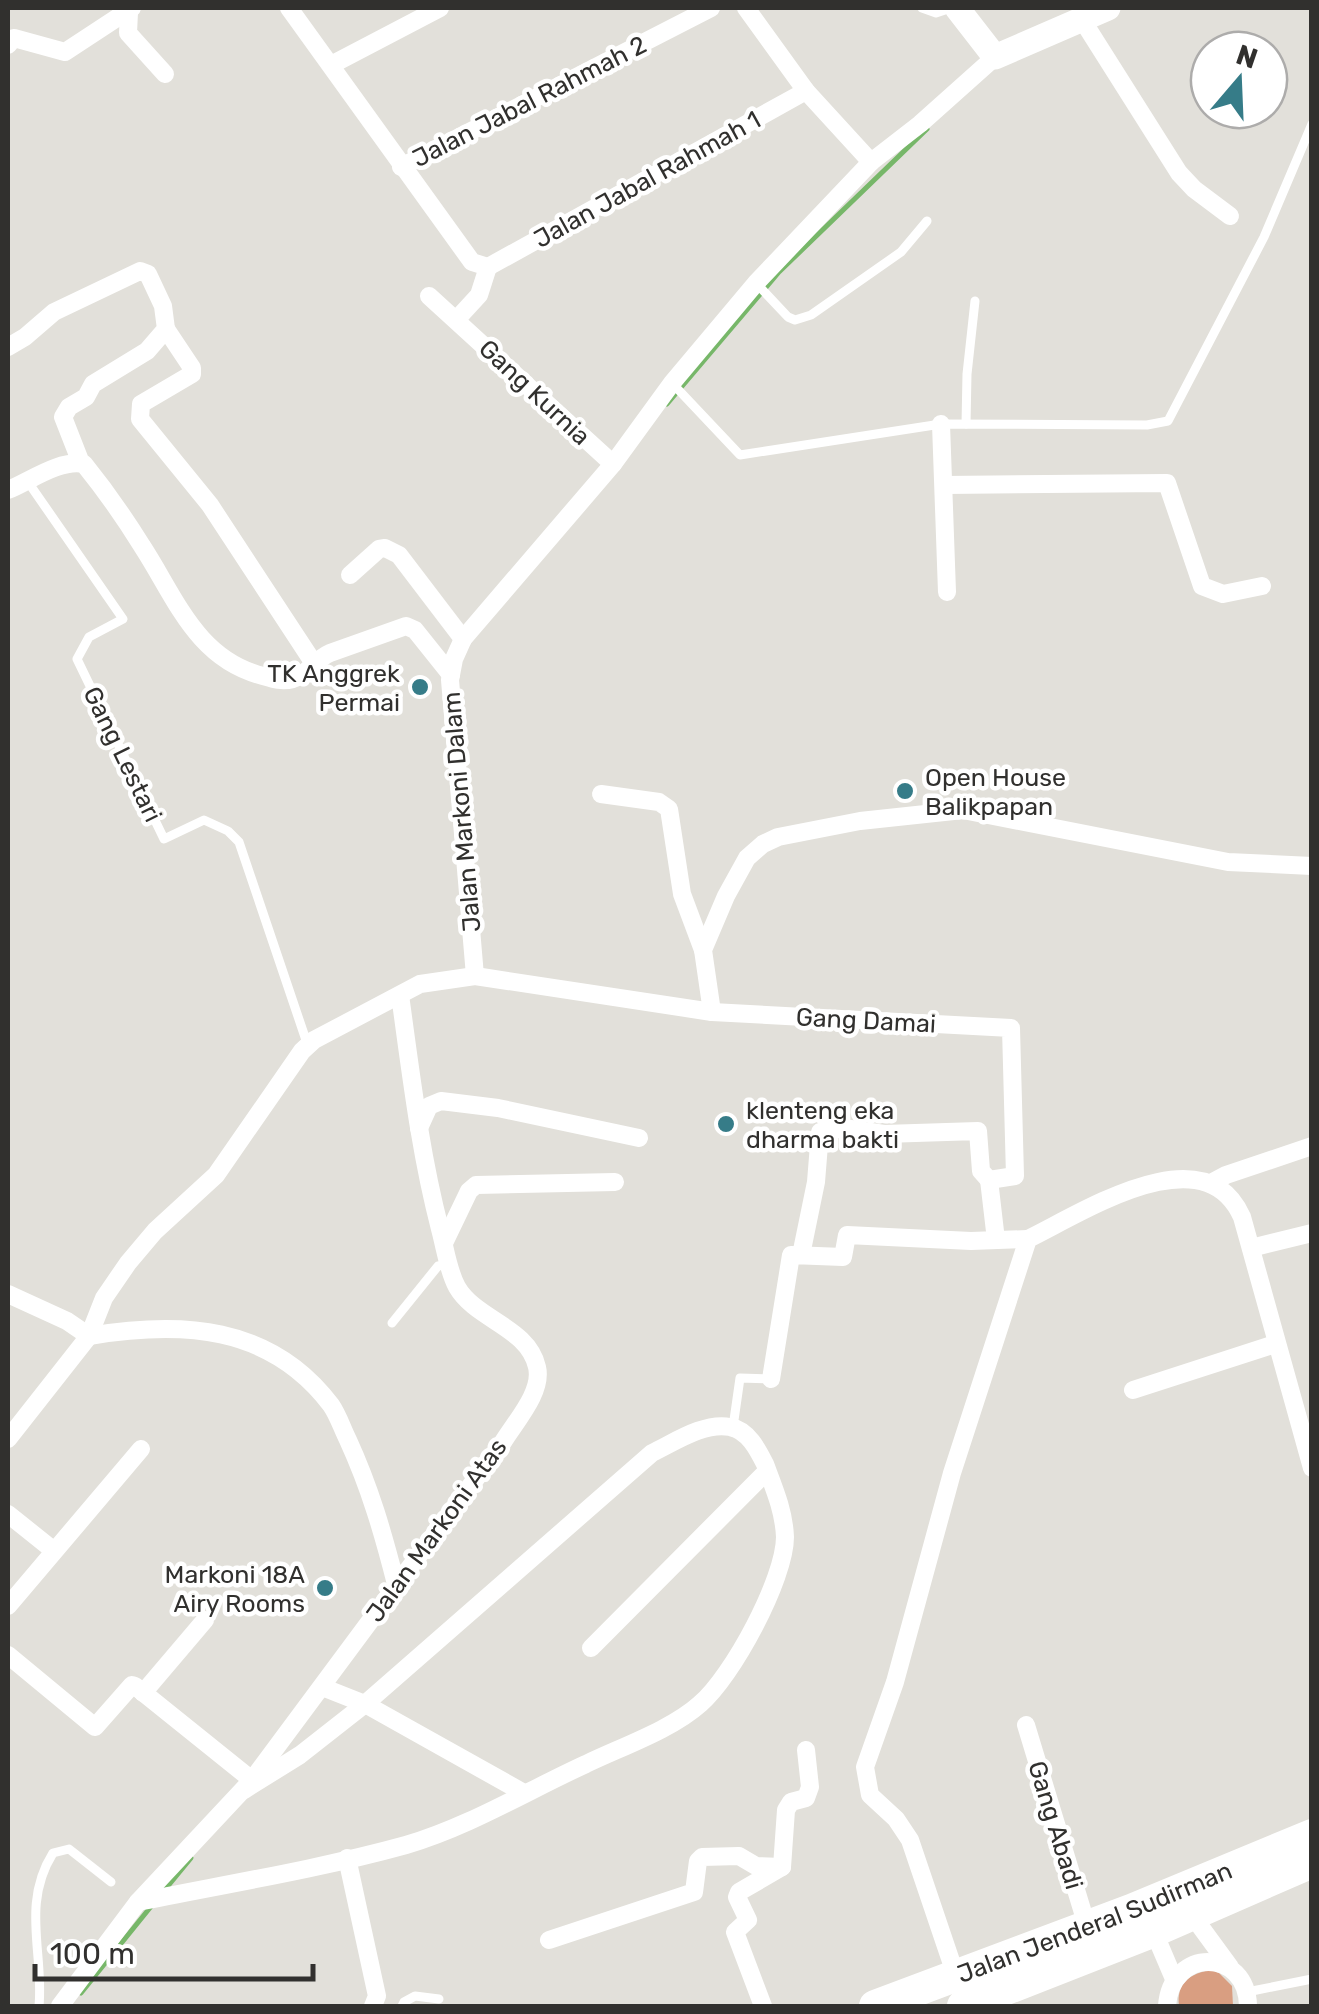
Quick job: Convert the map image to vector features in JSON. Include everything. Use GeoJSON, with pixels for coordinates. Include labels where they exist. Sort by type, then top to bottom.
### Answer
{"type":"FeatureCollection","features":[{"type":"Feature","properties":{"kind":"highway","name":"Jalan Jenderal Sudirman"},"geometry":{"type":"LineString","coordinates":[[1184,1903],[1312,1834]]}},
{"type":"Feature","properties":{"kind":"highway","name":"Jalan Jenderal Sudirman"},"geometry":{"type":"LineString","coordinates":[[875,2006],[959,1991],[1184,1903],[1312,1862]]}},
{"type":"Feature","properties":{"kind":"highway","name":"Jalan Jenderal Sudirman"},"geometry":{"type":"LineString","coordinates":[[959,1991],[1087,1926],[1148,1918]]}},
{"type":"Feature","properties":{"kind":"street"},"geometry":{"type":"LineString","coordinates":[[289,8],[472,262],[488,267],[478,295],[456,320]]}},
{"type":"Feature","properties":{"kind":"street"},"geometry":{"type":"LineString","coordinates":[[330,66],[440,8]]}},
{"type":"Feature","properties":{"kind":"street","name":"Jalan Jabal Rahmah 2"},"geometry":{"type":"LineString","coordinates":[[401,167],[711,8]]}},
{"type":"Feature","properties":{"kind":"street"},"geometry":{"type":"LineString","coordinates":[[746,8],[806,92],[871,162]]}},
{"type":"Feature","properties":{"kind":"street"},"geometry":{"type":"LineString","coordinates":[[954,8],[994,57],[1108,8]]}},
{"type":"Feature","properties":{"kind":"street"},"geometry":{"type":"LineString","coordinates":[[8,45],[14,38],[65,52],[130,10]]}},
{"type":"Feature","properties":{"kind":"street"},"geometry":{"type":"LineString","coordinates":[[130,10],[128,33],[165,74]]}},
{"type":"Feature","properties":{"kind":"street"},"geometry":{"type":"LineString","coordinates":[[1081,18],[1179,173],[1230,216]]}},
{"type":"Feature","properties":{"kind":"street","name":"Jalan Markoni Dalam"},"geometry":{"type":"LineString","coordinates":[[475,976],[451,674],[462,639],[613,464],[672,383],[756,283],[871,162],[994,57]]}},
{"type":"Feature","properties":{"kind":"street","name":"Jalan Jabal Rahmah 1"},"geometry":{"type":"LineString","coordinates":[[488,267],[806,92]]}},
{"type":"Feature","properties":{"kind":"street"},"geometry":{"type":"LineString","coordinates":[[8,347],[54,312],[143,271],[148,274],[163,306],[166,329],[192,368],[192,374],[141,404],[140,419],[210,505],[313,662]]}},
{"type":"Feature","properties":{"kind":"street","name":"Gang Kurnia"},"geometry":{"type":"LineString","coordinates":[[430,296],[613,464]]}},
{"type":"Feature","properties":{"kind":"street"},"geometry":{"type":"LineString","coordinates":[[166,329],[147,352],[93,384],[84,398],[66,410],[63,418],[80,463],[104,488],[184,620],[216,654],[238,669],[278,680],[299,677],[313,662],[344,647],[406,626],[415,630],[451,674]]}},
{"type":"Feature","properties":{"kind":"street"},"geometry":{"type":"LineString","coordinates":[[941,424],[947,592]]}},
{"type":"Feature","properties":{"kind":"street"},"geometry":{"type":"LineString","coordinates":[[8,490],[45,472],[80,463]]}},
{"type":"Feature","properties":{"kind":"street"},"geometry":{"type":"LineString","coordinates":[[944,485],[1167,484],[1202,586],[1223,594],[1262,586]]}},
{"type":"Feature","properties":{"kind":"street"},"geometry":{"type":"LineString","coordinates":[[350,575],[378,550],[392,550],[399,554],[462,639]]}},
{"type":"Feature","properties":{"kind":"street"},"geometry":{"type":"LineString","coordinates":[[8,1439],[89,1336],[104,1298],[128,1264],[156,1231],[216,1175],[308,1046],[338,1027],[420,984],[475,976],[720,1012],[682,894],[669,809],[659,802],[601,794]]}},
{"type":"Feature","properties":{"kind":"street"},"geometry":{"type":"LineString","coordinates":[[703,950],[733,883],[748,858],[763,844],[778,837],[860,821],[963,810],[1200,857],[1273,866],[1312,866]]}},
{"type":"Feature","properties":{"kind":"street","name":"Jalan Markoni Atas"},"geometry":{"type":"LineString","coordinates":[[60,2006],[138,1902],[248,1785],[502,1442],[537,1383],[538,1368],[531,1352],[510,1330],[468,1300],[458,1288],[449,1264],[418,1130],[400,995]]}},
{"type":"Feature","properties":{"kind":"street","name":"Gang Damai"},"geometry":{"type":"LineString","coordinates":[[720,1012],[1010,1028],[1015,1176],[989,1180]]}},
{"type":"Feature","properties":{"kind":"street"},"geometry":{"type":"LineString","coordinates":[[418,1130],[429,1106],[441,1101],[517,1112],[640,1138]]}},
{"type":"Feature","properties":{"kind":"street"},"geometry":{"type":"LineString","coordinates":[[801,1254],[816,1182],[820,1132],[844,1128],[884,1134],[978,1131],[981,1172],[989,1180],[996,1240]]}},
{"type":"Feature","properties":{"kind":"street"},"geometry":{"type":"LineString","coordinates":[[1210,1184],[1226,1174],[1312,1146]]}},
{"type":"Feature","properties":{"kind":"street"},"geometry":{"type":"LineString","coordinates":[[771,1379],[790,1256],[842,1257],[846,1235],[1028,1239],[1158,1181],[1189,1179],[1226,1192],[1237,1206],[1312,1468]]}},
{"type":"Feature","properties":{"kind":"street"},"geometry":{"type":"LineString","coordinates":[[444,1244],[469,1191],[476,1185],[614,1182]]}},
{"type":"Feature","properties":{"kind":"street"},"geometry":{"type":"LineString","coordinates":[[1251,1248],[1312,1232]]}},
{"type":"Feature","properties":{"kind":"street"},"geometry":{"type":"LineString","coordinates":[[959,1991],[910,1840],[896,1819],[870,1795],[865,1767],[895,1682],[952,1473],[1028,1239]]}},
{"type":"Feature","properties":{"kind":"street"},"geometry":{"type":"LineString","coordinates":[[8,1294],[68,1321],[89,1336],[140,1328],[178,1328],[222,1334],[288,1362],[333,1408],[372,1491],[396,1584]]}},
{"type":"Feature","properties":{"kind":"street"},"geometry":{"type":"LineString","coordinates":[[1133,1390],[1275,1344]]}},
{"type":"Feature","properties":{"kind":"street"},"geometry":{"type":"LineString","coordinates":[[8,1655],[94,1726],[132,1686],[248,1785],[300,1755],[364,1704],[652,1453],[708,1428],[733,1427],[749,1438],[768,1471],[779,1500],[785,1541],[772,1588],[752,1632],[700,1705],[658,1730],[457,1826],[408,1844],[138,1902]]}},
{"type":"Feature","properties":{"kind":"street"},"geometry":{"type":"LineString","coordinates":[[8,1606],[141,1450]]}},
{"type":"Feature","properties":{"kind":"street"},"geometry":{"type":"LineString","coordinates":[[591,1648],[768,1471]]}},
{"type":"Feature","properties":{"kind":"street"},"geometry":{"type":"LineString","coordinates":[[8,1514],[52,1550]]}},
{"type":"Feature","properties":{"kind":"street"},"geometry":{"type":"LineString","coordinates":[[143,1693],[205,1620]]}},
{"type":"Feature","properties":{"kind":"street"},"geometry":{"type":"LineString","coordinates":[[322,1687],[364,1704],[524,1793]]}},
{"type":"Feature","properties":{"kind":"street","name":"Gang Abadi"},"geometry":{"type":"LineString","coordinates":[[1026,1725],[1087,1926]]}},
{"type":"Feature","properties":{"kind":"street"},"geometry":{"type":"LineString","coordinates":[[782,1867],[786,1810],[791,1802],[806,1798],[810,1787],[806,1750]]}},
{"type":"Feature","properties":{"kind":"street"},"geometry":{"type":"LineString","coordinates":[[549,1940],[694,1892],[698,1861],[702,1857],[739,1856],[756,1866],[782,1867]]}},
{"type":"Feature","properties":{"kind":"street"},"geometry":{"type":"LineString","coordinates":[[348,1858],[378,1996],[372,2006]]}},
{"type":"Feature","properties":{"kind":"street"},"geometry":{"type":"LineString","coordinates":[[763,2006],[735,1932],[748,1920],[737,1897],[739,1892],[782,1867]]}},
{"type":"Feature","properties":{"kind":"street"},"geometry":{"type":"LineString","coordinates":[[1184,1903],[1234,1971],[1250,2002]]}},
{"type":"Feature","properties":{"kind":"street"},"geometry":{"type":"LineString","coordinates":[[1148,1918],[1174,1980]]}},
{"type":"Feature","properties":{"kind":"street"},"geometry":{"type":"LineString","coordinates":[[1167,2006],[1168,1992],[1184,1970],[1208,1962],[1234,1971]]}},
{"type":"Feature","properties":{"kind":"lane"},"geometry":{"type":"LineString","coordinates":[[922,8],[936,14],[954,8]]}},
{"type":"Feature","properties":{"kind":"lane"},"geometry":{"type":"LineString","coordinates":[[672,383],[740,455],[941,424],[1147,425],[1168,421],[1264,238],[1312,124]]}},
{"type":"Feature","properties":{"kind":"lane"},"geometry":{"type":"LineString","coordinates":[[756,283],[788,317],[795,320],[811,315],[901,252],[927,221]]}},
{"type":"Feature","properties":{"kind":"lane"},"geometry":{"type":"LineString","coordinates":[[966,424],[967,374],[976,301]]}},
{"type":"Feature","properties":{"kind":"lane","name":"Gang Lestari"},"geometry":{"type":"LineString","coordinates":[[28,482],[123,618],[90,638],[77,659],[164,839],[204,820],[228,831],[239,842],[308,1046]]}},
{"type":"Feature","properties":{"kind":"lane"},"geometry":{"type":"LineString","coordinates":[[392,1323],[438,1266],[449,1264]]}},
{"type":"Feature","properties":{"kind":"lane"},"geometry":{"type":"LineString","coordinates":[[733,1427],[740,1378],[771,1379]]}},
{"type":"Feature","properties":{"kind":"lane"},"geometry":{"type":"LineString","coordinates":[[39,2006],[40,1964],[34,1934],[38,1890],[46,1864],[53,1853],[69,1849],[110,1882]]}},
{"type":"Feature","properties":{"kind":"lane"},"geometry":{"type":"LineString","coordinates":[[1250,2002],[1312,1979]]}},
{"type":"Feature","properties":{"kind":"lane"},"geometry":{"type":"LineString","coordinates":[[402,2006],[415,1996],[439,1999]]}},
{"type":"Feature","properties":{"kind":"shaded area"},"geometry":{"type":"Polygon","coordinates":[[[1210,1970],[1232,1986],[1233,2006],[1179,2006],[1180,1991],[1186,1981],[1210,1970]]]}},
{"type":"Feature","properties":{"kind":"waterway"},"geometry":{"type":"LineString","coordinates":[[667,404],[779,272],[927,129]]}},
{"type":"Feature","properties":{"kind":"waterway"},"geometry":{"type":"LineString","coordinates":[[163,1892],[191,1858]]}},
{"type":"Feature","properties":{"kind":"waterway"},"geometry":{"type":"LineString","coordinates":[[81,1993],[153,1904]]}},
{"type":"Feature","properties":{"kind":"place","name":"TK Anggrek Permai"},"geometry":{"type":"Point","coordinates":[420,687]}},
{"type":"Feature","properties":{"kind":"place","name":"Open House Balikpapan"},"geometry":{"type":"Point","coordinates":[905,791]}},
{"type":"Feature","properties":{"kind":"place","name":"klenteng eka dharma bakti"},"geometry":{"type":"Point","coordinates":[726,1124]}},
{"type":"Feature","properties":{"kind":"place","name":"Markoni 18A Airy Rooms"},"geometry":{"type":"Point","coordinates":[325,1588]}}]}
